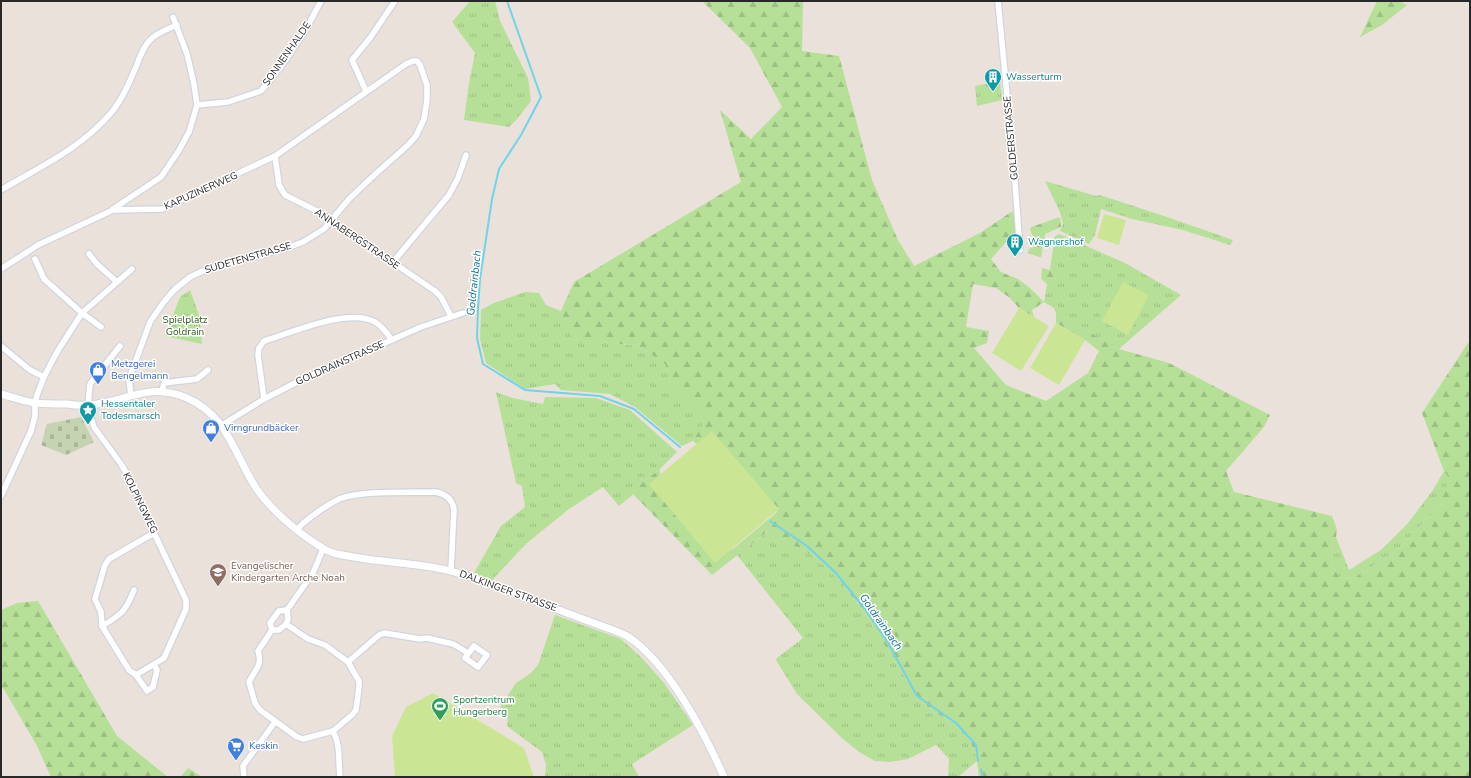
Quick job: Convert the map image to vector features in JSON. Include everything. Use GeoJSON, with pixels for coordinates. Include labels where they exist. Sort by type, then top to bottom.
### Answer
{"type":"FeatureCollection","features":[{"type":"Feature","properties":{"kind":"street","name":"SONNENHALDE"},"geometry":{"type":"LineString","coordinates":[[197,105],[228,102],[261,91],[285,61],[321,1]]}},
{"type":"Feature","properties":{"kind":"street"},"geometry":{"type":"LineString","coordinates":[[366,91],[352,60],[370,38],[395,1]]}},
{"type":"Feature","properties":{"kind":"street","name":"GOLDERSTRASSE"},"geometry":{"type":"LineString","coordinates":[[998,1],[1014,168],[1020,250]]}},
{"type":"Feature","properties":{"kind":"street"},"geometry":{"type":"LineString","coordinates":[[113,210],[160,177],[178,152],[189,132],[197,105],[187,54],[173,17]]}},
{"type":"Feature","properties":{"kind":"street"},"geometry":{"type":"LineString","coordinates":[[1,190],[62,155],[87,137],[112,112],[129,83],[142,53],[150,40],[176,25]]}},
{"type":"Feature","properties":{"kind":"street","name":"KAPUZINERWEG"},"geometry":{"type":"LineString","coordinates":[[1,269],[38,245],[113,210],[162,209],[275,156],[366,91],[406,64],[413,61]]}},
{"type":"Feature","properties":{"kind":"street","name":"SUDETENSTRASSE"},"geometry":{"type":"LineString","coordinates":[[131,396],[129,379],[150,322],[162,303],[174,290],[190,277],[207,269],[284,249],[303,242],[324,229],[349,199],[416,136],[424,119],[427,100],[427,85],[420,65],[417,61],[413,61]]}},
{"type":"Feature","properties":{"kind":"street"},"geometry":{"type":"LineString","coordinates":[[392,262],[449,195],[458,178],[466,155]]}},
{"type":"Feature","properties":{"kind":"street","name":"ANNABERGSTRASSE"},"geometry":{"type":"LineString","coordinates":[[275,156],[279,185],[285,195],[331,220],[435,291],[441,297],[451,316]]}},
{"type":"Feature","properties":{"kind":"street"},"geometry":{"type":"LineString","coordinates":[[89,254],[97,264],[117,282]]}},
{"type":"Feature","properties":{"kind":"street"},"geometry":{"type":"LineString","coordinates":[[35,259],[44,278],[82,313],[101,327]]}},
{"type":"Feature","properties":{"kind":"street"},"geometry":{"type":"LineString","coordinates":[[1,496],[31,431],[35,416],[35,403],[44,376],[57,352],[82,313],[132,269]]}},
{"type":"Feature","properties":{"kind":"street","name":"GOLDRAINSTRASSE"},"geometry":{"type":"LineString","coordinates":[[222,425],[264,399],[303,379],[392,340],[451,316],[463,313]]}},
{"type":"Feature","properties":{"kind":"street"},"geometry":{"type":"LineString","coordinates":[[264,399],[258,355],[259,348],[264,341],[320,322],[334,319],[354,318],[375,322],[385,330],[392,340]]}},
{"type":"Feature","properties":{"kind":"street"},"geometry":{"type":"LineString","coordinates":[[1,346],[30,370],[44,376]]}},
{"type":"Feature","properties":{"kind":"street","name":"KOLPINGWEG"},"geometry":{"type":"LineString","coordinates":[[120,346],[90,384],[88,405],[94,427],[121,464],[135,488],[154,533],[186,600],[186,609],[164,658],[136,675]]}},
{"type":"Feature","properties":{"kind":"street"},"geometry":{"type":"LineString","coordinates":[[162,391],[164,383],[197,379],[208,370]]}},
{"type":"Feature","properties":{"kind":"street","name":"DALKINGER STRASSE"},"geometry":{"type":"LineString","coordinates":[[1,394],[35,403],[88,405],[111,402],[148,392],[162,391],[178,395],[195,402],[213,414],[222,425],[257,489],[286,521],[323,549],[332,553],[372,561],[427,566],[451,571],[483,581],[628,637],[653,659],[690,710],[716,758],[724,777]]}},
{"type":"Feature","properties":{"kind":"street"},"geometry":{"type":"LineString","coordinates":[[297,530],[302,523],[328,505],[340,499],[357,495],[371,494],[442,493],[452,502],[454,509],[451,571]]}},
{"type":"Feature","properties":{"kind":"street"},"geometry":{"type":"LineString","coordinates":[[154,533],[109,559],[105,565],[95,599],[101,612],[102,626],[128,670],[136,675],[147,691],[153,688],[157,670],[154,665]]}},
{"type":"Feature","properties":{"kind":"street"},"geometry":{"type":"LineString","coordinates":[[272,630],[279,630],[286,624],[288,618],[287,610],[313,573],[323,549]]}},
{"type":"Feature","properties":{"kind":"street"},"geometry":{"type":"LineString","coordinates":[[102,626],[122,613],[134,590]]}},
{"type":"Feature","properties":{"kind":"street"},"geometry":{"type":"LineString","coordinates":[[286,624],[308,639],[325,645],[348,662],[359,681],[356,710],[333,731],[303,739],[292,734],[275,722],[260,710],[255,703],[249,682],[260,664],[258,651],[272,630],[270,623],[279,611],[287,610]]}},
{"type":"Feature","properties":{"kind":"street"},"geometry":{"type":"LineString","coordinates":[[348,662],[379,635],[384,634],[420,639],[428,638],[452,644],[468,653]]}},
{"type":"Feature","properties":{"kind":"street"},"geometry":{"type":"LineString","coordinates":[[244,777],[243,766],[275,722]]}},
{"type":"Feature","properties":{"kind":"street"},"geometry":{"type":"LineString","coordinates":[[333,731],[337,738],[340,759],[338,767],[340,777]]}},
{"type":"Feature","properties":{"kind":"green space"},"geometry":{"type":"Polygon","coordinates":[[[470,1],[495,1],[500,21],[528,78],[531,101],[509,127],[464,120],[475,53],[452,22],[470,1]]]}},
{"type":"Feature","properties":{"kind":"green space"},"geometry":{"type":"Polygon","coordinates":[[[702,1],[803,1],[802,51],[839,56],[872,180],[898,240],[914,266],[980,233],[1011,212],[1016,211],[1019,239],[1006,242],[991,259],[1001,272],[1018,279],[1030,288],[1044,302],[1032,310],[1034,317],[1019,308],[1010,298],[996,288],[973,284],[966,327],[989,331],[987,343],[974,348],[1006,385],[1046,401],[1088,373],[1099,351],[1085,340],[1056,323],[1056,313],[1119,349],[1169,363],[1270,415],[1264,427],[1226,471],[1234,492],[1332,516],[1337,529],[1336,537],[1333,538],[1331,561],[1332,566],[1338,575],[1343,579],[1354,578],[1393,554],[1440,506],[1449,478],[1444,471],[1422,413],[1470,340],[1470,777],[979,777],[977,761],[971,743],[953,722],[936,713],[919,699],[860,607],[841,582],[814,556],[768,531],[712,575],[634,495],[635,488],[660,469],[660,483],[721,550],[733,549],[777,512],[712,437],[700,447],[693,441],[706,419],[672,387],[665,364],[639,346],[572,339],[561,311],[574,282],[741,182],[720,110],[751,139],[782,107],[750,48],[702,1]]]}},
{"type":"Feature","properties":{"kind":"green space"},"geometry":{"type":"Polygon","coordinates":[[[1377,1],[1399,1],[1407,5],[1382,25],[1360,37],[1377,1]]]}},
{"type":"Feature","properties":{"kind":"green space"},"geometry":{"type":"Polygon","coordinates":[[[1000,81],[1002,100],[977,106],[975,86],[1000,81]]]}},
{"type":"Feature","properties":{"kind":"green space"},"geometry":{"type":"Polygon","coordinates":[[[1045,181],[1096,196],[1100,195],[1233,240],[1230,245],[1183,230],[1132,219],[1101,209],[1095,235],[1089,244],[1060,231],[1063,224],[1060,212],[1045,181]]]}},
{"type":"Feature","properties":{"kind":"green space"},"geometry":{"type":"Polygon","coordinates":[[[1104,214],[1126,220],[1119,245],[1097,238],[1104,214]]]}},
{"type":"Feature","properties":{"kind":"green space"},"geometry":{"type":"Polygon","coordinates":[[[1060,217],[1061,227],[1045,234],[1041,257],[1028,253],[1029,249],[1037,246],[1030,230],[1031,227],[1060,217]]]}},
{"type":"Feature","properties":{"kind":"green space"},"geometry":{"type":"Polygon","coordinates":[[[1059,234],[1125,263],[1181,295],[1119,349],[1056,313],[1054,308],[1044,302],[1047,284],[1055,282],[1056,274],[1050,270],[1055,236],[1059,234]]]}},
{"type":"Feature","properties":{"kind":"green space"},"geometry":{"type":"Polygon","coordinates":[[[1042,268],[1050,270],[1056,274],[1055,283],[1047,284],[1041,279],[1042,268]]]}},
{"type":"Feature","properties":{"kind":"green space"},"geometry":{"type":"Polygon","coordinates":[[[1123,282],[1149,295],[1128,335],[1102,321],[1123,282]]]}},
{"type":"Feature","properties":{"kind":"green space","name":"Spielplatz Goldrain"},"geometry":{"type":"Polygon","coordinates":[[[190,290],[199,315],[202,344],[165,336],[180,297],[190,290]]]}},
{"type":"Feature","properties":{"kind":"green space"},"geometry":{"type":"Polygon","coordinates":[[[525,292],[539,293],[546,305],[561,311],[573,339],[639,346],[665,364],[672,387],[707,419],[693,441],[682,446],[635,407],[610,394],[561,390],[555,384],[525,389],[486,363],[480,339],[481,310],[494,303],[525,292]]]}},
{"type":"Feature","properties":{"kind":"green space"},"geometry":{"type":"Polygon","coordinates":[[[1019,308],[1049,326],[1021,371],[992,353],[1019,308]]]}},
{"type":"Feature","properties":{"kind":"green space"},"geometry":{"type":"Polygon","coordinates":[[[1056,323],[1085,340],[1059,385],[1030,368],[1056,323]]]}},
{"type":"Feature","properties":{"kind":"green space"},"geometry":{"type":"Polygon","coordinates":[[[496,392],[513,398],[543,404],[545,397],[596,398],[630,410],[677,452],[660,469],[635,488],[634,494],[619,506],[603,487],[569,509],[527,543],[492,580],[474,573],[501,526],[525,507],[522,486],[516,483],[496,392]]]}},
{"type":"Feature","properties":{"kind":"green space"},"geometry":{"type":"Polygon","coordinates":[[[81,417],[94,442],[66,455],[41,445],[47,424],[81,417]]]}},
{"type":"Feature","properties":{"kind":"green space"},"geometry":{"type":"Polygon","coordinates":[[[712,431],[779,509],[715,563],[649,484],[712,431]]]}},
{"type":"Feature","properties":{"kind":"green space"},"geometry":{"type":"Polygon","coordinates":[[[1444,471],[1450,478],[1440,506],[1393,554],[1354,578],[1343,579],[1338,575],[1332,566],[1331,561],[1333,538],[1336,537],[1349,570],[1381,550],[1408,523],[1433,490],[1444,471]]]}},
{"type":"Feature","properties":{"kind":"green space"},"geometry":{"type":"Polygon","coordinates":[[[769,531],[814,556],[841,582],[860,607],[919,699],[936,713],[953,722],[971,743],[977,761],[958,777],[948,777],[949,759],[936,745],[908,759],[890,762],[875,761],[859,752],[843,739],[797,694],[776,660],[803,638],[737,555],[769,531]]]}},
{"type":"Feature","properties":{"kind":"green space"},"geometry":{"type":"Polygon","coordinates":[[[38,601],[117,736],[168,777],[51,777],[37,746],[1,686],[1,610],[17,603],[38,601]]]}},
{"type":"Feature","properties":{"kind":"green space"},"geometry":{"type":"Polygon","coordinates":[[[555,615],[621,639],[642,658],[664,683],[693,725],[632,764],[639,777],[545,777],[546,765],[542,752],[507,726],[508,715],[500,707],[516,683],[531,673],[538,665],[555,615]]]}},
{"type":"Feature","properties":{"kind":"green space","name":"Sportzentrum Hungerberg"},"geometry":{"type":"Polygon","coordinates":[[[433,693],[524,748],[534,777],[395,777],[392,736],[406,707],[433,693]]]}},
{"type":"Feature","properties":{"kind":"green space"},"geometry":{"type":"Polygon","coordinates":[[[188,768],[202,777],[180,777],[188,768]]]}},
{"type":"Feature","properties":{"kind":"waterway","name":"Goldrainbach"},"geometry":{"type":"LineString","coordinates":[[507,1],[541,97],[521,135],[499,169],[492,199],[480,279],[478,309],[477,338],[483,364],[525,390],[600,396],[634,409],[680,447]]}},
{"type":"Feature","properties":{"kind":"waterway","name":"Goldrainbach"},"geometry":{"type":"LineString","coordinates":[[770,521],[807,546],[835,572],[865,609],[887,641],[917,696],[956,723],[976,745],[978,761]]}},
{"type":"Feature","properties":{"kind":"waterway","name":"Goldrainbach"},"geometry":{"type":"LineString","coordinates":[[981,769],[983,777]]}},
{"type":"Feature","properties":{"kind":"place","name":"Wasserturm"},"geometry":{"type":"Point","coordinates":[993,92]}},
{"type":"Feature","properties":{"kind":"place","name":"Wagnershof"},"geometry":{"type":"Point","coordinates":[1015,257]}},
{"type":"Feature","properties":{"kind":"place","name":"Metzgerei Bengelmann"},"geometry":{"type":"Point","coordinates":[98,385]}},
{"type":"Feature","properties":{"kind":"place","name":"Hessentaler Todesmarsch"},"geometry":{"type":"Point","coordinates":[88,425]}},
{"type":"Feature","properties":{"kind":"place","name":"Virngrundbäcker"},"geometry":{"type":"Point","coordinates":[211,443]}},
{"type":"Feature","properties":{"kind":"place","name":"Evangelischer Kindergarten Arche Noah"},"geometry":{"type":"Point","coordinates":[218,587]}},
{"type":"Feature","properties":{"kind":"place","name":"Sportzentrum Hungerberg"},"geometry":{"type":"Point","coordinates":[440,721]}},
{"type":"Feature","properties":{"kind":"place","name":"Keskin"},"geometry":{"type":"Point","coordinates":[236,761]}}]}
